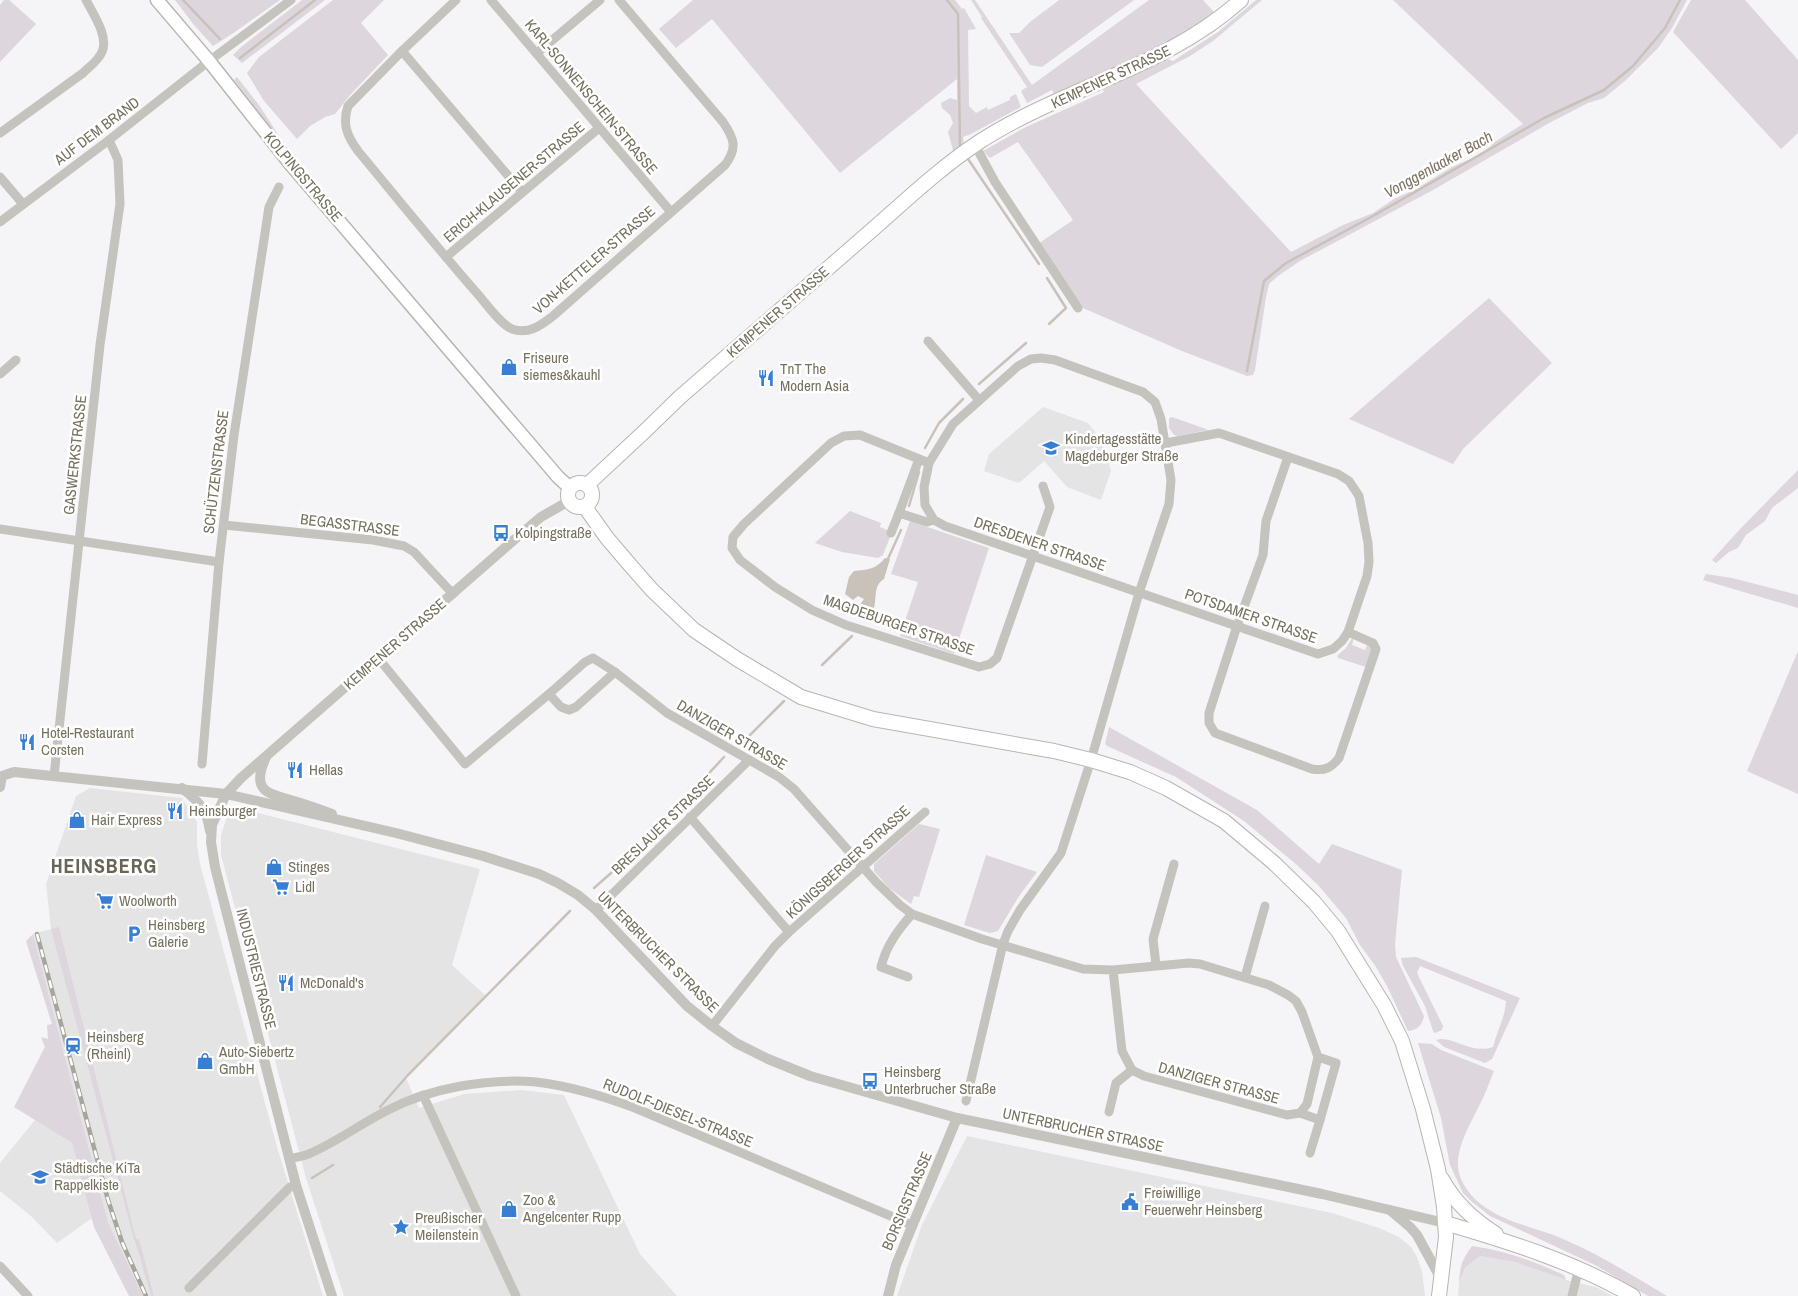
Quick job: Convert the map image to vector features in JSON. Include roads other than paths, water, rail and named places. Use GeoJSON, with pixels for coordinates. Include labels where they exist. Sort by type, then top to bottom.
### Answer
{"type":"FeatureCollection","features":[{"type":"Feature","properties":{"kind":"main road","name":"KOLPINGSTRASSE"},"geometry":{"type":"LineString","coordinates":[[157,0],[210,61],[292,166],[558,477],[569,494]]}},
{"type":"Feature","properties":{"kind":"main road","name":"KEMPENER STRASSE"},"geometry":{"type":"LineString","coordinates":[[586,485],[680,397],[903,203],[958,158],[977,144],[1023,118],[1176,46],[1214,22],[1242,0]]}},
{"type":"Feature","properties":{"kind":"main road"},"geometry":{"type":"LineString","coordinates":[[576,483],[586,485],[591,490],[590,502],[585,507],[576,507],[569,494],[576,483]]}},
{"type":"Feature","properties":{"kind":"main road"},"geometry":{"type":"LineString","coordinates":[[585,507],[630,566],[694,630],[737,659],[801,697],[873,719],[1054,751],[1130,772],[1166,788],[1224,821],[1274,863],[1314,902],[1338,930],[1384,1005],[1402,1042],[1423,1109],[1438,1169],[1446,1237],[1438,1296]]}},
{"type":"Feature","properties":{"kind":"main road"},"geometry":{"type":"LineString","coordinates":[[1438,1169],[1449,1192],[1462,1208],[1507,1241]]}},
{"type":"Feature","properties":{"kind":"main road"},"geometry":{"type":"LineString","coordinates":[[1445,1223],[1507,1241],[1579,1268],[1633,1296]]}},
{"type":"Feature","properties":{"kind":"street"},"geometry":{"type":"LineString","coordinates":[[0,133],[83,73],[94,64],[102,52],[102,31],[86,0]]}},
{"type":"Feature","properties":{"kind":"street","name":"AUF DEM BRAND"},"geometry":{"type":"LineString","coordinates":[[0,222],[291,0]]}},
{"type":"Feature","properties":{"kind":"street","name":"VON-KETTELER-STRASSE"},"geometry":{"type":"LineString","coordinates":[[456,0],[348,106],[345,114],[346,132],[358,151],[506,326],[521,331],[530,330],[554,316],[726,165],[732,156],[734,145],[730,132],[723,122],[619,0]]}},
{"type":"Feature","properties":{"kind":"street","name":"KARL-SONNENSCHEIN-STRASSE"},"geometry":{"type":"LineString","coordinates":[[491,0],[671,212]]}},
{"type":"Feature","properties":{"kind":"street"},"geometry":{"type":"LineString","coordinates":[[537,53],[600,0]]}},
{"type":"Feature","properties":{"kind":"street"},"geometry":{"type":"LineString","coordinates":[[402,51],[522,192]]}},
{"type":"Feature","properties":{"kind":"street","name":"ERICH-KLAUSENER-STRASSE"},"geometry":{"type":"LineString","coordinates":[[446,257],[599,128]]}},
{"type":"Feature","properties":{"kind":"street","name":"GASWERKSTRASSE"},"geometry":{"type":"LineString","coordinates":[[55,770],[100,345],[120,204],[118,160],[109,140]]}},
{"type":"Feature","properties":{"kind":"street"},"geometry":{"type":"LineString","coordinates":[[977,144],[995,182],[1078,308]]}},
{"type":"Feature","properties":{"kind":"street"},"geometry":{"type":"LineString","coordinates":[[0,176],[23,204]]}},
{"type":"Feature","properties":{"kind":"street","name":"SCHÜTZENSTRASSE"},"geometry":{"type":"LineString","coordinates":[[202,764],[219,562],[237,417],[269,207],[279,187]]}},
{"type":"Feature","properties":{"kind":"street"},"geometry":{"type":"LineString","coordinates":[[928,341],[979,400]]}},
{"type":"Feature","properties":{"kind":"street"},"geometry":{"type":"LineString","coordinates":[[934,520],[925,505],[924,487],[929,463],[953,424],[1018,366],[1031,359],[1055,360],[1142,392],[1155,402],[1166,443],[1171,480],[1169,504],[1139,592],[1091,760],[1061,852],[1020,910],[1003,944],[966,1101]]}},
{"type":"Feature","properties":{"kind":"street"},"geometry":{"type":"LineString","coordinates":[[0,374],[16,360]]}},
{"type":"Feature","properties":{"kind":"street","name":"POTSDAMER STRASSE"},"geometry":{"type":"LineString","coordinates":[[1139,592],[1318,654],[1333,649],[1348,632],[1370,562],[1359,496],[1349,482],[1338,474],[1219,433],[1166,443]]}},
{"type":"Feature","properties":{"kind":"street","name":"MAGDEBURGER STRASSE"},"geometry":{"type":"LineString","coordinates":[[929,463],[860,436],[844,436],[831,443],[744,524],[733,537],[732,548],[740,560],[775,587],[812,610],[846,625],[980,667],[990,664],[997,658],[1033,557],[1050,507],[1043,486]]}},
{"type":"Feature","properties":{"kind":"street"},"geometry":{"type":"LineString","coordinates":[[1288,457],[1266,521],[1263,555],[1237,626],[1209,713],[1209,724],[1215,733],[1312,769],[1322,771],[1329,768],[1339,758],[1376,649],[1373,643],[1348,632]]}},
{"type":"Feature","properties":{"kind":"street"},"geometry":{"type":"LineString","coordinates":[[891,533],[919,459]]}},
{"type":"Feature","properties":{"kind":"street","name":"KEMPENER STRASSE"},"geometry":{"type":"LineString","coordinates":[[226,794],[268,754],[569,494]]}},
{"type":"Feature","properties":{"kind":"street","name":"DRESDENER STRASSE"},"geometry":{"type":"LineString","coordinates":[[899,513],[926,522],[934,520],[945,526],[1033,557],[1139,592]]}},
{"type":"Feature","properties":{"kind":"street","name":"BEGASSTRASSE"},"geometry":{"type":"LineString","coordinates":[[224,525],[373,540],[404,546],[414,552],[452,594]]}},
{"type":"Feature","properties":{"kind":"street"},"geometry":{"type":"LineString","coordinates":[[0,529],[219,562]]}},
{"type":"Feature","properties":{"kind":"street","name":"DANZIGER STRASSE"},"geometry":{"type":"LineString","coordinates":[[378,658],[465,764],[585,662],[593,658],[615,672],[667,713],[779,777],[794,789],[863,867],[900,905],[912,914],[949,928],[1083,969],[1113,970],[1189,963],[1200,964],[1269,985],[1288,994],[1296,1001],[1302,1012],[1318,1057]]}},
{"type":"Feature","properties":{"kind":"street"},"geometry":{"type":"LineString","coordinates":[[549,694],[561,707],[569,710],[576,707],[615,672]]}},
{"type":"Feature","properties":{"kind":"street"},"geometry":{"type":"LineString","coordinates":[[268,754],[260,777],[263,789],[270,795],[317,807],[349,822]]}},
{"type":"Feature","properties":{"kind":"street","name":"BRESLAUER STRASSE"},"geometry":{"type":"LineString","coordinates":[[596,910],[749,760]]}},
{"type":"Feature","properties":{"kind":"street","name":"UNTERBRUCHER STRASSE"},"geometry":{"type":"LineString","coordinates":[[1,774],[55,770],[226,794],[466,851],[539,874],[571,891],[596,910],[687,1006],[712,1026],[736,1043],[768,1059],[810,1076],[957,1118],[1388,1209],[1445,1223]]}},
{"type":"Feature","properties":{"kind":"street"},"geometry":{"type":"LineString","coordinates":[[0,787],[1,774]]}},
{"type":"Feature","properties":{"kind":"street"},"geometry":{"type":"LineString","coordinates":[[182,788],[198,801],[204,810],[208,818],[211,842]]}},
{"type":"Feature","properties":{"kind":"street","name":"INDUSTRIESTRASSE"},"geometry":{"type":"LineString","coordinates":[[226,794],[212,825],[211,842],[215,867],[296,1184],[332,1296]]}},
{"type":"Feature","properties":{"kind":"street","name":"KÖNIGSBERGER STRASSE"},"geometry":{"type":"LineString","coordinates":[[712,1026],[775,946],[789,932],[926,812]]}},
{"type":"Feature","properties":{"kind":"street","name":"KÖNIGSBERGER STRASSE"},"geometry":{"type":"LineString","coordinates":[[690,817],[789,932]]}},
{"type":"Feature","properties":{"kind":"street"},"geometry":{"type":"LineString","coordinates":[[1156,965],[1154,939],[1174,864]]}},
{"type":"Feature","properties":{"kind":"street"},"geometry":{"type":"LineString","coordinates":[[1245,977],[1265,906]]}},
{"type":"Feature","properties":{"kind":"street"},"geometry":{"type":"LineString","coordinates":[[908,977],[881,967],[890,942],[899,928],[912,914]]}},
{"type":"Feature","properties":{"kind":"street"},"geometry":{"type":"LineString","coordinates":[[1109,1112],[1116,1083],[1132,1070],[1122,1050],[1113,970]]}},
{"type":"Feature","properties":{"kind":"street"},"geometry":{"type":"LineString","coordinates":[[1300,1113],[1307,1104],[1318,1057],[1336,1062],[1310,1152]]}},
{"type":"Feature","properties":{"kind":"street","name":"DANZIGER STRASSE"},"geometry":{"type":"LineString","coordinates":[[1132,1070],[1144,1076],[1287,1115],[1300,1113],[1320,1120]]}},
{"type":"Feature","properties":{"kind":"street","name":"RUDOLF-DIESEL-STRASSE"},"geometry":{"type":"LineString","coordinates":[[290,1159],[311,1153],[388,1110],[423,1095],[481,1083],[516,1082],[551,1085],[598,1095],[644,1111],[912,1225]]}},
{"type":"Feature","properties":{"kind":"street"},"geometry":{"type":"LineString","coordinates":[[423,1095],[516,1296]]}},
{"type":"Feature","properties":{"kind":"street","name":"BORSIGSTRASSE"},"geometry":{"type":"LineString","coordinates":[[888,1296],[896,1266],[957,1118]]}},
{"type":"Feature","properties":{"kind":"street"},"geometry":{"type":"LineString","coordinates":[[188,1288],[290,1187],[296,1184]]}},
{"type":"Feature","properties":{"kind":"street"},"geometry":{"type":"LineString","coordinates":[[1388,1209],[1410,1226],[1417,1235],[1441,1278]]}},
{"type":"Feature","properties":{"kind":"street"},"geometry":{"type":"LineString","coordinates":[[0,1266],[28,1296]]}},
{"type":"Feature","properties":{"kind":"street"},"geometry":{"type":"LineString","coordinates":[[1572,1296],[1579,1268]]}},
{"type":"Feature","properties":{"kind":"waterway"},"geometry":{"type":"LineString","coordinates":[[183,0],[220,39]]}},
{"type":"Feature","properties":{"kind":"waterway"},"geometry":{"type":"LineString","coordinates":[[240,58],[315,0]]}},
{"type":"Feature","properties":{"kind":"waterway"},"geometry":{"type":"LineString","coordinates":[[947,0],[958,14],[960,146],[962,149]]}},
{"type":"Feature","properties":{"kind":"waterway","name":"Vonggenlaaker Bach"},"geometry":{"type":"LineString","coordinates":[[1247,371],[1264,281],[1286,263],[1373,216],[1544,118],[1604,90],[1633,66],[1665,28],[1680,0]]}},
{"type":"Feature","properties":{"kind":"waterway"},"geometry":{"type":"LineString","coordinates":[[966,156],[1039,264]]}},
{"type":"Feature","properties":{"kind":"waterway"},"geometry":{"type":"LineString","coordinates":[[1047,278],[1066,308],[1049,324]]}},
{"type":"Feature","properties":{"kind":"waterway"},"geometry":{"type":"LineString","coordinates":[[979,384],[1026,343]]}},
{"type":"Feature","properties":{"kind":"waterway"},"geometry":{"type":"LineString","coordinates":[[925,448],[939,423],[963,399]]}},
{"type":"Feature","properties":{"kind":"waterway"},"geometry":{"type":"LineString","coordinates":[[909,506],[919,472]]}},
{"type":"Feature","properties":{"kind":"waterway"},"geometry":{"type":"LineString","coordinates":[[887,561],[901,530]]}},
{"type":"Feature","properties":{"kind":"waterway"},"geometry":{"type":"LineString","coordinates":[[822,665],[852,636]]}},
{"type":"Feature","properties":{"kind":"waterway"},"geometry":{"type":"LineString","coordinates":[[741,744],[784,701]]}},
{"type":"Feature","properties":{"kind":"waterway"},"geometry":{"type":"LineString","coordinates":[[648,839],[724,757]]}},
{"type":"Feature","properties":{"kind":"waterway"},"geometry":{"type":"LineString","coordinates":[[594,888],[635,852]]}},
{"type":"Feature","properties":{"kind":"waterway"},"geometry":{"type":"LineString","coordinates":[[380,1107],[408,1075],[570,911]]}},
{"type":"Feature","properties":{"kind":"waterway"},"geometry":{"type":"LineString","coordinates":[[312,1178],[333,1165]]}},
{"type":"Feature","properties":{"kind":"railway"},"geometry":{"type":"LineString","coordinates":[[37,934],[108,1200],[122,1242],[146,1296]]}},
{"type":"Feature","properties":{"kind":"place","name":"Friseure siemes&kauhl"},"geometry":{"type":"Point","coordinates":[509,367]}},
{"type":"Feature","properties":{"kind":"place","name":"TnT The Modern Asia"},"geometry":{"type":"Point","coordinates":[766,378]}},
{"type":"Feature","properties":{"kind":"place","name":"Kindertagesstätte Magdeburger Straße"},"geometry":{"type":"Point","coordinates":[1051,448]}},
{"type":"Feature","properties":{"kind":"place","name":"Kolpingstraße"},"geometry":{"type":"Point","coordinates":[501,533]}},
{"type":"Feature","properties":{"kind":"place","name":"Hotel-Restaurant Corsten"},"geometry":{"type":"Point","coordinates":[27,742]}},
{"type":"Feature","properties":{"kind":"place","name":"Hellas"},"geometry":{"type":"Point","coordinates":[295,770]}},
{"type":"Feature","properties":{"kind":"place","name":"Heinsburger"},"geometry":{"type":"Point","coordinates":[175,811]}},
{"type":"Feature","properties":{"kind":"place","name":"Hair Express"},"geometry":{"type":"Point","coordinates":[77,820]}},
{"type":"Feature","properties":{"kind":"place","name":"Stinges"},"geometry":{"type":"Point","coordinates":[274,867]}},
{"type":"Feature","properties":{"kind":"place","name":"Lidl"},"geometry":{"type":"Point","coordinates":[281,887]}},
{"type":"Feature","properties":{"kind":"place","name":"Woolworth"},"geometry":{"type":"Point","coordinates":[105,901]}},
{"type":"Feature","properties":{"kind":"place","name":"Heinsberg Galerie"},"geometry":{"type":"Point","coordinates":[134,934]}},
{"type":"Feature","properties":{"kind":"place","name":"McDonald's"},"geometry":{"type":"Point","coordinates":[286,983]}},
{"type":"Feature","properties":{"kind":"place","name":"Heinsberg (Rheinl)"},"geometry":{"type":"Point","coordinates":[73,1046]}},
{"type":"Feature","properties":{"kind":"place","name":"Auto-Siebertz GmbH"},"geometry":{"type":"Point","coordinates":[205,1061]}},
{"type":"Feature","properties":{"kind":"place","name":"Heinsberg Unterbrucher Straße"},"geometry":{"type":"Point","coordinates":[870,1081]}},
{"type":"Feature","properties":{"kind":"place","name":"Städtische KiTa Rappelkiste"},"geometry":{"type":"Point","coordinates":[40,1177]}},
{"type":"Feature","properties":{"kind":"place","name":"Freiwillige Feuerwehr Heinsberg"},"geometry":{"type":"Point","coordinates":[1130,1202]}},
{"type":"Feature","properties":{"kind":"place","name":"Zoo & Angelcenter Rupp"},"geometry":{"type":"Point","coordinates":[509,1209]}},
{"type":"Feature","properties":{"kind":"place","name":"Preußischer Meilenstein"},"geometry":{"type":"Point","coordinates":[401,1227]}},
{"type":"Feature","properties":{"kind":"district","name":"HEINSBERG"},"geometry":{"type":"Point","coordinates":[104,866]}}]}
